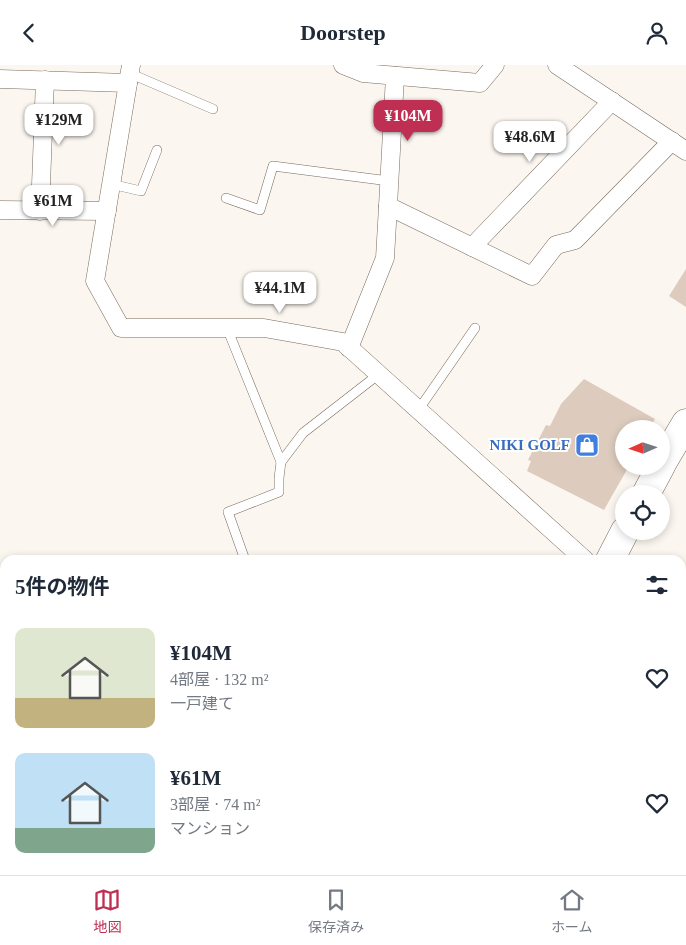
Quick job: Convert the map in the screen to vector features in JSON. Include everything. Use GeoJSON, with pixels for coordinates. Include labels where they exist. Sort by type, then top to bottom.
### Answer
{"type":"FeatureCollection","features":[{"type":"Feature","properties":{"kind":"main road"},"geometry":{"type":"LineString","coordinates":[[652,485],[673,451]]}},
{"type":"Feature","properties":{"kind":"main road"},"geometry":{"type":"LineString","coordinates":[[613,555],[620,540]]}},
{"type":"Feature","properties":{"kind":"street"},"geometry":{"type":"LineString","coordinates":[[343,65],[362,73],[480,83],[495,65]]}},
{"type":"Feature","properties":{"kind":"street"},"geometry":{"type":"LineString","coordinates":[[388,206],[532,276],[556,245],[575,240],[679,146],[558,65]]}},
{"type":"Feature","properties":{"kind":"street"},"geometry":{"type":"LineString","coordinates":[[0,79],[45,80],[129,74],[95,281],[121,328],[264,328],[343,342],[580,555]]}},
{"type":"Feature","properties":{"kind":"street"},"geometry":{"type":"LineString","coordinates":[[349,348],[385,258],[395,76]]}},
{"type":"Feature","properties":{"kind":"street"},"geometry":{"type":"LineString","coordinates":[[40,211],[45,80]]}},
{"type":"Feature","properties":{"kind":"street"},"geometry":{"type":"LineString","coordinates":[[472,247],[612,101]]}},
{"type":"Feature","properties":{"kind":"street"},"geometry":{"type":"LineString","coordinates":[[0,210],[107,211]]}},
{"type":"Feature","properties":{"kind":"lane"},"geometry":{"type":"LineString","coordinates":[[129,74],[213,109]]}},
{"type":"Feature","properties":{"kind":"lane"},"geometry":{"type":"LineString","coordinates":[[111,184],[141,191],[157,150]]}},
{"type":"Feature","properties":{"kind":"lane"},"geometry":{"type":"LineString","coordinates":[[226,198],[260,210],[272,166],[389,181]]}},
{"type":"Feature","properties":{"kind":"lane"},"geometry":{"type":"LineString","coordinates":[[227,328],[281,462],[279,492],[228,512],[243,555]]}},
{"type":"Feature","properties":{"kind":"lane"},"geometry":{"type":"LineString","coordinates":[[419,409],[475,328]]}},
{"type":"Feature","properties":{"kind":"lane"},"geometry":{"type":"LineString","coordinates":[[281,462],[303,433],[379,374]]}},
{"type":"Feature","properties":{"kind":"building"},"geometry":{"type":"Polygon","coordinates":[[[686,269],[686,307],[669,296],[686,269]]]}},
{"type":"Feature","properties":{"kind":"building"},"geometry":{"type":"Polygon","coordinates":[[[584,379],[655,419],[615,420],[615,475],[624,475],[618,485],[615,485],[615,491],[604,510],[527,471],[531,461],[528,460],[546,425],[550,426],[561,404],[584,379]]]}},
{"type":"Feature","properties":{"kind":"place","name":"NIKI GOLF"},"geometry":{"type":"Point","coordinates":[587,445]}}]}
